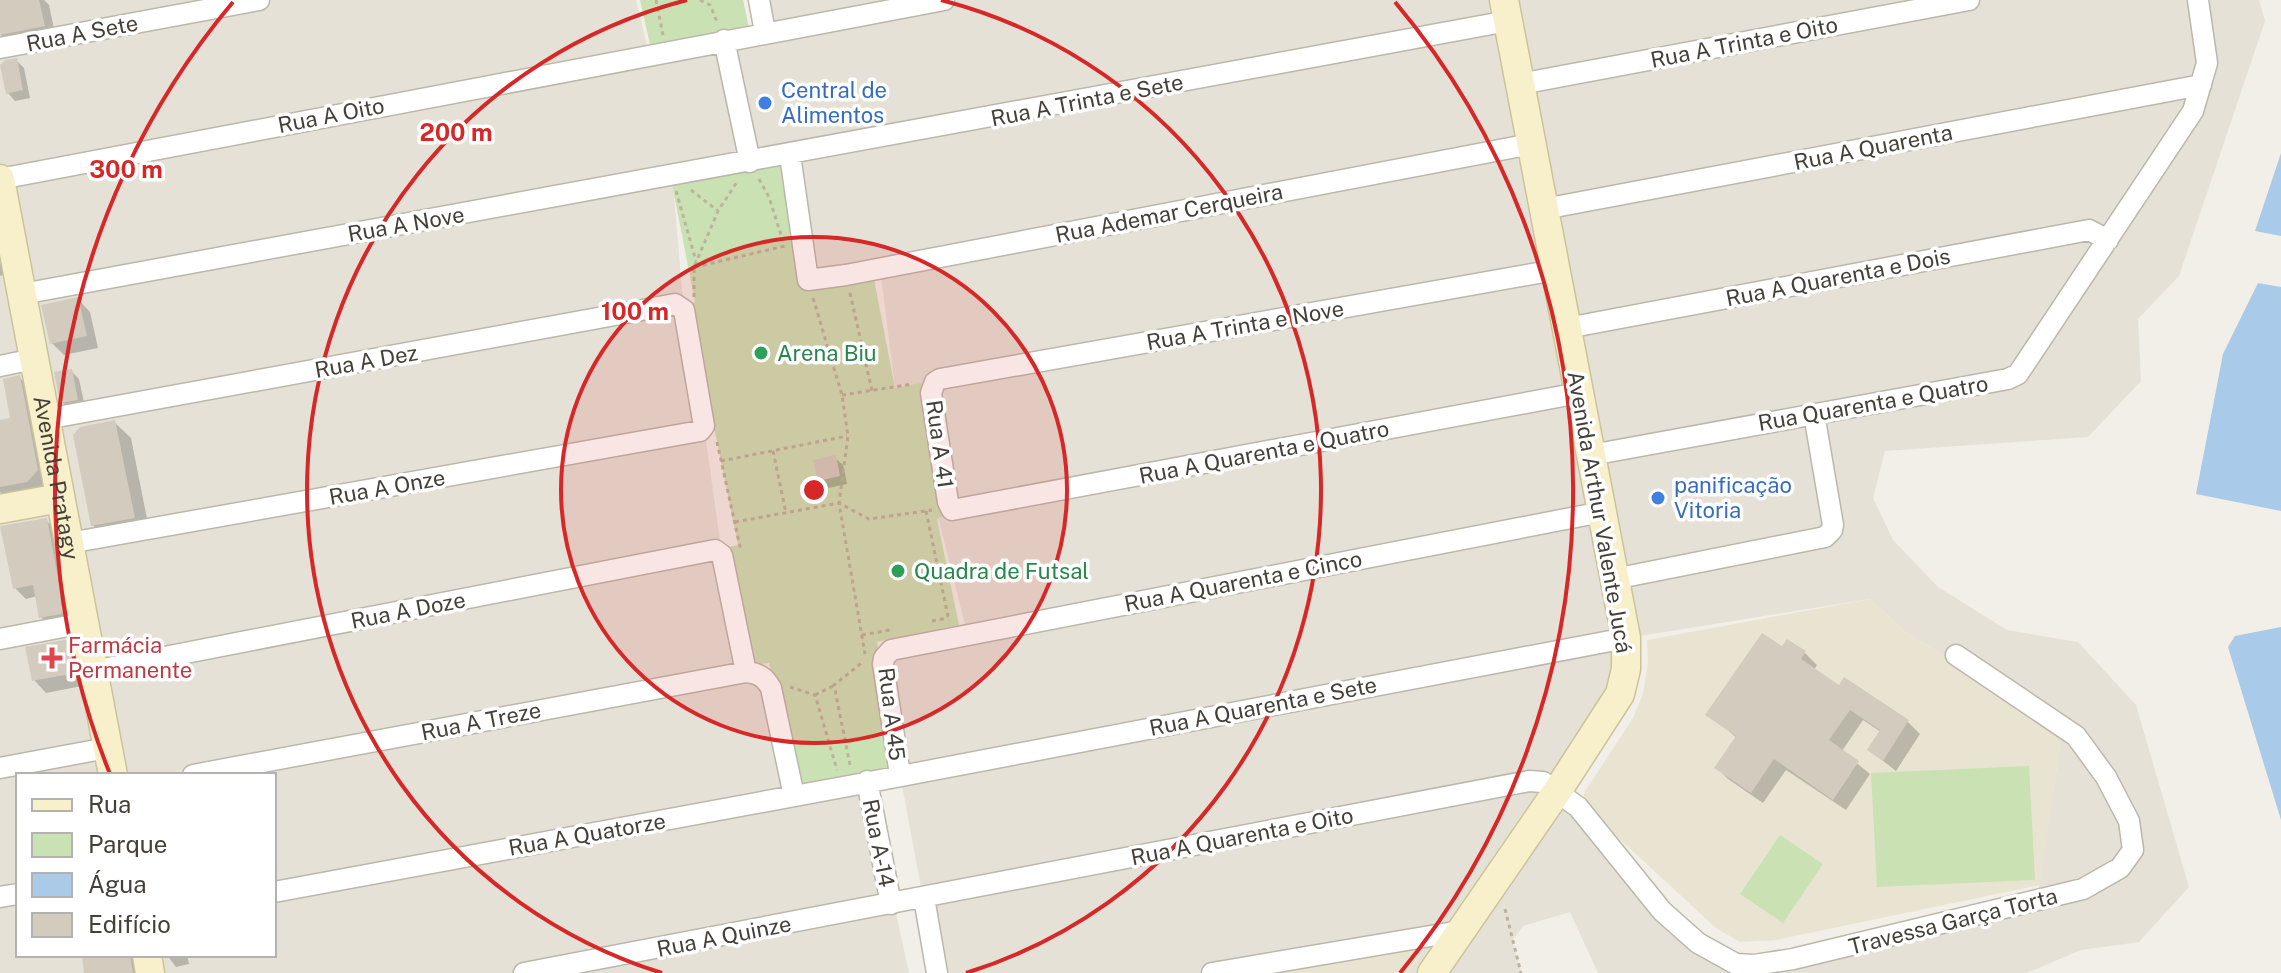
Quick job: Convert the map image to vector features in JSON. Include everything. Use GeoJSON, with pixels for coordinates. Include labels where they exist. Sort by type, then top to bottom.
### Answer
{"type":"FeatureCollection","features":[{"type":"Feature","properties":{"kind":"street","name":"Rua A Sete"},"geometry":{"type":"LineString","coordinates":[[0,48],[259,0]]}},
{"type":"Feature","properties":{"kind":"street"},"geometry":{"type":"LineString","coordinates":[[759,0],[760,33]]}},
{"type":"Feature","properties":{"kind":"street","name":"Rua A Oito"},"geometry":{"type":"LineString","coordinates":[[0,179],[944,0]]}},
{"type":"Feature","properties":{"kind":"street","name":"Rua A Trinta e Oito"},"geometry":{"type":"LineString","coordinates":[[1520,84],[1969,0]]}},
{"type":"Feature","properties":{"kind":"street","name":"Rua Quarenta e Quatro"},"geometry":{"type":"LineString","coordinates":[[1591,455],[2008,379],[2018,374],[2187,121],[2201,85],[2207,50],[2198,0]]}},
{"type":"Feature","properties":{"kind":"street","name":"Avenida Arthur Valente Jucá"},"geometry":{"type":"LineString","coordinates":[[1432,973],[1620,694],[1626,669],[1626,638],[1506,11]]}},
{"type":"Feature","properties":{"kind":"street","name":"Rua A Trinta e Sete"},"geometry":{"type":"LineString","coordinates":[[790,155],[1506,11]]}},
{"type":"Feature","properties":{"kind":"street"},"geometry":{"type":"LineString","coordinates":[[724,40],[750,162]]}},
{"type":"Feature","properties":{"kind":"street","name":"Rua A Quarenta"},"geometry":{"type":"LineString","coordinates":[[1544,209],[2201,85]]}},
{"type":"Feature","properties":{"kind":"street","name":"Rua Ademar Cerqueira"},"geometry":{"type":"LineString","coordinates":[[807,279],[846,275],[1531,144]]}},
{"type":"Feature","properties":{"kind":"street"},"geometry":{"type":"LineString","coordinates":[[790,155],[807,279]]}},
{"type":"Feature","properties":{"kind":"street","name":"Rua A Nove"},"geometry":{"type":"LineString","coordinates":[[22,294],[790,155]]}},
{"type":"Feature","properties":{"kind":"street","name":"Avenida Pratagy"},"geometry":{"type":"LineString","coordinates":[[0,179],[6,238],[22,294],[110,762]]}},
{"type":"Feature","properties":{"kind":"street","name":"Rua A Quarenta e Dois"},"geometry":{"type":"LineString","coordinates":[[1567,328],[2089,230],[2108,240]]}},
{"type":"Feature","properties":{"kind":"street","name":"Rua A Trinta e Nove"},"geometry":{"type":"LineString","coordinates":[[935,382],[1555,270]]}},
{"type":"Feature","properties":{"kind":"street","name":"Rua A Dez"},"geometry":{"type":"LineString","coordinates":[[46,419],[675,304],[689,309]]}},
{"type":"Feature","properties":{"kind":"street"},"geometry":{"type":"LineString","coordinates":[[689,309],[709,430]]}},
{"type":"Feature","properties":{"kind":"street"},"geometry":{"type":"LineString","coordinates":[[0,366],[34,359]]}},
{"type":"Feature","properties":{"kind":"street","name":"Rua A 41"},"geometry":{"type":"LineString","coordinates":[[935,382],[931,393],[949,507]]}},
{"type":"Feature","properties":{"kind":"street","name":"Rua A Quarenta e Quatro"},"geometry":{"type":"LineString","coordinates":[[949,507],[952,510],[1579,393]]}},
{"type":"Feature","properties":{"kind":"street"},"geometry":{"type":"LineString","coordinates":[[1614,579],[1825,537],[1833,525],[1814,414]]}},
{"type":"Feature","properties":{"kind":"street","name":"Rua A Onze"},"geometry":{"type":"LineString","coordinates":[[69,543],[709,430]]}},
{"type":"Feature","properties":{"kind":"street"},"geometry":{"type":"LineString","coordinates":[[0,509],[60,498]]}},
{"type":"Feature","properties":{"kind":"street","name":"Rua A Quarenta e Cinco"},"geometry":{"type":"LineString","coordinates":[[886,653],[952,636],[1602,512]]}},
{"type":"Feature","properties":{"kind":"street","name":"Rua A Doze"},"geometry":{"type":"LineString","coordinates":[[93,671],[715,550],[731,553]]}},
{"type":"Feature","properties":{"kind":"street"},"geometry":{"type":"LineString","coordinates":[[731,553],[746,672],[767,680],[771,688],[794,796]]}},
{"type":"Feature","properties":{"kind":"street"},"geometry":{"type":"LineString","coordinates":[[0,639],[84,623]]}},
{"type":"Feature","properties":{"kind":"street","name":"Rua A Quarenta e Sete"},"geometry":{"type":"LineString","coordinates":[[900,775],[1626,638]]}},
{"type":"Feature","properties":{"kind":"street","name":"Rua A 45"},"geometry":{"type":"LineString","coordinates":[[886,653],[883,664],[900,775]]}},
{"type":"Feature","properties":{"kind":"street","name":"Travessa Garça Torta"},"geometry":{"type":"LineString","coordinates":[[1558,790],[1578,807],[1662,911],[1698,943],[1736,964],[1754,965],[1793,959],[2037,902],[2083,889],[2120,868],[2133,850],[2129,821],[2106,777],[2076,736],[1956,655]]}},
{"type":"Feature","properties":{"kind":"street","name":"Rua A Treze"},"geometry":{"type":"LineString","coordinates":[[204,773],[746,672]]}},
{"type":"Feature","properties":{"kind":"street"},"geometry":{"type":"LineString","coordinates":[[0,768],[110,762]]}},
{"type":"Feature","properties":{"kind":"street","name":"Rua A Quatorze"},"geometry":{"type":"LineString","coordinates":[[276,892],[900,775]]}},
{"type":"Feature","properties":{"kind":"street","name":"Rua A Quarenta e Oito"},"geometry":{"type":"LineString","coordinates":[[924,898],[1529,781],[1543,782],[1558,790]]}},
{"type":"Feature","properties":{"kind":"street","name":"Rua A-14"},"geometry":{"type":"LineString","coordinates":[[854,784],[891,904]]}},
{"type":"Feature","properties":{"kind":"street"},"geometry":{"type":"LineString","coordinates":[[924,898],[937,973]]}},
{"type":"Feature","properties":{"kind":"street","name":"Rua A Quinze"},"geometry":{"type":"LineString","coordinates":[[524,973],[924,898]]}},
{"type":"Feature","properties":{"kind":"street"},"geometry":{"type":"LineString","coordinates":[[1212,973],[1460,931]]}},
{"type":"Feature","properties":{"kind":"path"},"geometry":{"type":"LineString","coordinates":[[656,0],[666,51]]}},
{"type":"Feature","properties":{"kind":"path"},"geometry":{"type":"LineString","coordinates":[[700,0],[710,3],[724,40]]}},
{"type":"Feature","properties":{"kind":"path"},"geometry":{"type":"LineString","coordinates":[[689,309],[695,265],[718,211],[750,162],[769,197],[785,246],[695,265]]}},
{"type":"Feature","properties":{"kind":"path"},"geometry":{"type":"LineString","coordinates":[[672,176],[718,211]]}},
{"type":"Feature","properties":{"kind":"path"},"geometry":{"type":"LineString","coordinates":[[672,176],[695,265]]}},
{"type":"Feature","properties":{"kind":"path"},"geometry":{"type":"LineString","coordinates":[[846,275],[872,391]]}},
{"type":"Feature","properties":{"kind":"path"},"geometry":{"type":"LineString","coordinates":[[767,680],[815,695],[834,685],[866,659],[839,503],[848,436],[842,395],[807,279]]}},
{"type":"Feature","properties":{"kind":"path"},"geometry":{"type":"LineString","coordinates":[[842,395],[935,382]]}},
{"type":"Feature","properties":{"kind":"path"},"geometry":{"type":"LineString","coordinates":[[709,430],[721,461],[735,522],[731,553]]}},
{"type":"Feature","properties":{"kind":"path"},"geometry":{"type":"LineString","coordinates":[[721,461],[848,436]]}},
{"type":"Feature","properties":{"kind":"path"},"geometry":{"type":"LineString","coordinates":[[773,451],[786,513]]}},
{"type":"Feature","properties":{"kind":"path"},"geometry":{"type":"LineString","coordinates":[[735,522],[839,503],[869,519],[949,507]]}},
{"type":"Feature","properties":{"kind":"path"},"geometry":{"type":"LineString","coordinates":[[926,511],[952,636]]}},
{"type":"Feature","properties":{"kind":"path"},"geometry":{"type":"LineString","coordinates":[[834,685],[854,784]]}},
{"type":"Feature","properties":{"kind":"path"},"geometry":{"type":"LineString","coordinates":[[815,695],[854,784]]}},
{"type":"Feature","properties":{"kind":"path"},"geometry":{"type":"LineString","coordinates":[[1498,878],[1521,973]]}},
{"type":"Feature","properties":{"kind":"shaded area"},"geometry":{"type":"Polygon","coordinates":[[[0,0],[636,0],[649,54],[756,34],[753,0],[2259,0],[2265,21],[2179,276],[2138,319],[2141,381],[2088,437],[1885,451],[1873,498],[1893,540],[1938,587],[2007,630],[2078,642],[2136,705],[2189,887],[2139,942],[2081,950],[2027,973],[1598,973],[1570,912],[1523,926],[1512,941],[1522,973],[937,973],[900,775],[884,658],[967,633],[936,509],[895,388],[880,268],[807,279],[790,155],[672,176],[684,310],[722,555],[746,672],[204,773],[16,773],[16,957],[276,957],[276,773],[213,773],[767,680],[867,781],[909,973],[0,973],[0,0]],[[1870,599],[1627,638],[1627,653],[1558,790],[1662,911],[1736,964],[2037,901],[2062,732],[1903,630],[1870,599]]]}},
{"type":"Feature","properties":{"kind":"shaded area"},"geometry":{"type":"Polygon","coordinates":[[[1870,599],[1903,630],[2062,732],[2040,885],[1776,940],[1740,942],[1716,928],[1584,806],[1584,793],[1633,718],[1643,694],[1648,663],[1647,640],[1870,599]]]}},
{"type":"Feature","properties":{"kind":"shaded area"},"geometry":{"type":"Polygon","coordinates":[[[1415,949],[1419,958],[1409,973],[1262,973],[1415,949]]]}},
{"type":"Feature","properties":{"kind":"green space"},"geometry":{"type":"Polygon","coordinates":[[[640,0],[743,0],[749,28],[651,49],[640,0]]]}},
{"type":"Feature","properties":{"kind":"green space"},"geometry":{"type":"Polygon","coordinates":[[[780,164],[803,287],[873,274],[895,388],[921,383],[947,513],[937,519],[959,625],[877,642],[904,771],[796,792],[769,663],[750,666],[725,548],[738,545],[714,427],[702,424],[679,306],[695,302],[672,184],[780,164]]]}},
{"type":"Feature","properties":{"kind":"green space"},"geometry":{"type":"Polygon","coordinates":[[[2029,766],[2035,880],[1877,887],[1871,773],[2029,766]]]}},
{"type":"Feature","properties":{"kind":"green space"},"geometry":{"type":"Polygon","coordinates":[[[1780,835],[1823,864],[1783,923],[1740,894],[1780,835]]]}},
{"type":"Feature","properties":{"kind":"water"},"geometry":{"type":"Polygon","coordinates":[[[2281,153],[2281,236],[2255,231],[2281,153]]]}},
{"type":"Feature","properties":{"kind":"water"},"geometry":{"type":"Polygon","coordinates":[[[2258,283],[2281,287],[2281,511],[2196,494],[2223,354],[2258,283]]]}},
{"type":"Feature","properties":{"kind":"water"},"geometry":{"type":"Polygon","coordinates":[[[2281,627],[2281,820],[2228,647],[2235,636],[2281,627]]]}},
{"type":"Feature","properties":{"kind":"building"},"geometry":{"type":"Polygon","coordinates":[[[0,0],[39,0],[45,26],[0,35],[0,0]]]}},
{"type":"Feature","properties":{"kind":"building"},"geometry":{"type":"Polygon","coordinates":[[[17,58],[23,90],[6,94],[0,65],[5,60],[17,58]]]}},
{"type":"Feature","properties":{"kind":"building"},"geometry":{"type":"Polygon","coordinates":[[[78,297],[87,336],[50,344],[41,305],[78,297]]]}},
{"type":"Feature","properties":{"kind":"building"},"geometry":{"type":"Polygon","coordinates":[[[72,369],[78,400],[60,403],[54,372],[72,369]]]}},
{"type":"Feature","properties":{"kind":"building"},"geometry":{"type":"Polygon","coordinates":[[[20,375],[38,470],[27,482],[0,487],[0,420],[10,418],[3,379],[20,375]]]}},
{"type":"Feature","properties":{"kind":"building"},"geometry":{"type":"Polygon","coordinates":[[[115,420],[135,518],[91,526],[73,435],[80,427],[115,420]]]}},
{"type":"Feature","properties":{"kind":"building"},"geometry":{"type":"Polygon","coordinates":[[[836,455],[840,476],[818,481],[813,460],[836,455]]]}},
{"type":"Feature","properties":{"kind":"building"},"geometry":{"type":"Polygon","coordinates":[[[47,518],[64,610],[61,614],[39,618],[33,585],[13,589],[0,526],[47,518]]]}},
{"type":"Feature","properties":{"kind":"building"},"geometry":{"type":"Polygon","coordinates":[[[1762,633],[1782,646],[1787,639],[1806,651],[1801,659],[1839,685],[1844,677],[1909,720],[1883,761],[1867,750],[1880,730],[1850,710],[1829,740],[1859,761],[1833,800],[1774,759],[1751,793],[1714,768],[1736,736],[1705,715],[1762,633]]]}},
{"type":"Feature","properties":{"kind":"building","name":"Farmácia Permanente"},"geometry":{"type":"Polygon","coordinates":[[[70,639],[76,673],[32,681],[25,647],[70,639]]]}},
{"type":"Feature","properties":{"kind":"building"},"geometry":{"type":"Polygon","coordinates":[[[82,957],[130,957],[133,973],[84,973],[82,957]]]}},
{"type":"Feature","properties":{"kind":"place","name":"Central de Alimentos"},"geometry":{"type":"Point","coordinates":[765,103]}},
{"type":"Feature","properties":{"kind":"place","name":"Arena Biu"},"geometry":{"type":"Point","coordinates":[761,353]}},
{"type":"Feature","properties":{"kind":"place","name":"panificação Vitoria"},"geometry":{"type":"Point","coordinates":[1658,498]}},
{"type":"Feature","properties":{"kind":"place","name":"Quadra de Futsal"},"geometry":{"type":"Point","coordinates":[898,571]}},
{"type":"Feature","properties":{"kind":"place","name":"Farmácia Permanente"},"geometry":{"type":"Point","coordinates":[52,658]}}]}
